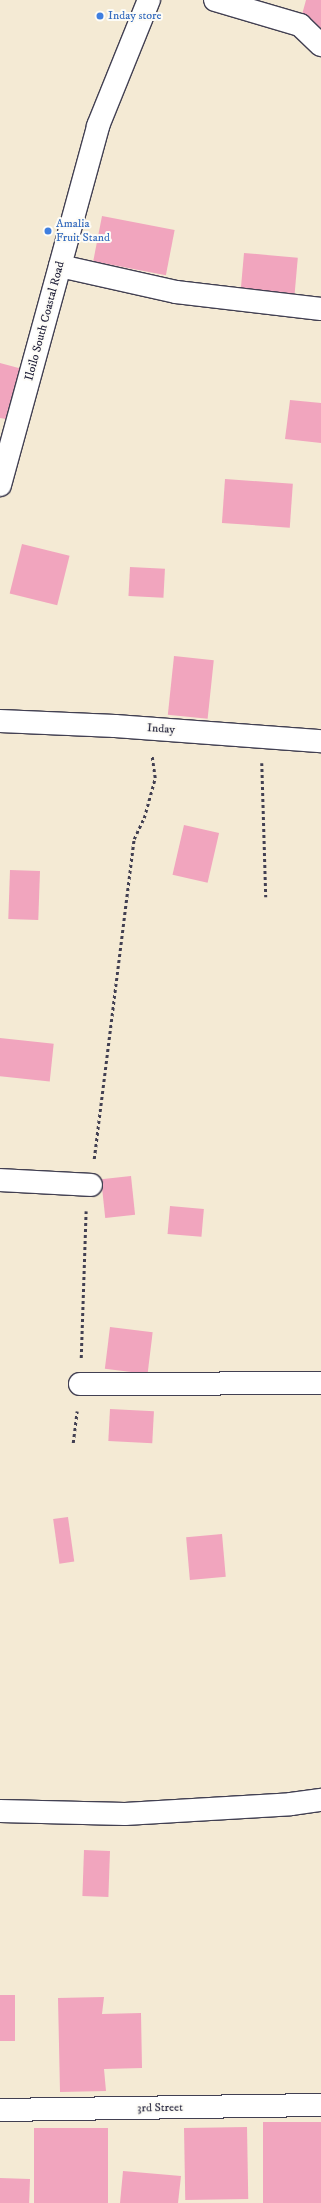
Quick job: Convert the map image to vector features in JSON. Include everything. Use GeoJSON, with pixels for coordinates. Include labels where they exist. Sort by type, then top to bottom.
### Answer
{"type":"FeatureCollection","features":[{"type":"Feature","properties":{"kind":"street","name":"Iloilo South Coastal Road"},"geometry":{"type":"LineString","coordinates":[[0,485],[98,126],[149,0]]}},
{"type":"Feature","properties":{"kind":"street"},"geometry":{"type":"LineString","coordinates":[[215,0],[300,25],[321,45]]}},
{"type":"Feature","properties":{"kind":"street"},"geometry":{"type":"LineString","coordinates":[[60,266],[176,292],[321,309]]}},
{"type":"Feature","properties":{"kind":"street","name":"Inday"},"geometry":{"type":"LineString","coordinates":[[0,721],[147,728],[321,741]]}},
{"type":"Feature","properties":{"kind":"street"},"geometry":{"type":"LineString","coordinates":[[0,1180],[91,1185]]}},
{"type":"Feature","properties":{"kind":"street"},"geometry":{"type":"LineString","coordinates":[[80,1384],[321,1383]]}},
{"type":"Feature","properties":{"kind":"street"},"geometry":{"type":"LineString","coordinates":[[0,1811],[125,1814],[291,1804],[321,1800]]}},
{"type":"Feature","properties":{"kind":"street","name":"3rd Street"},"geometry":{"type":"LineString","coordinates":[[0,2110],[321,2105]]}},
{"type":"Feature","properties":{"kind":"path"},"geometry":{"type":"LineString","coordinates":[[73,1443],[80,1384],[85,1215],[91,1185],[134,839],[144,818],[155,778],[147,728]]}},
{"type":"Feature","properties":{"kind":"path"},"geometry":{"type":"LineString","coordinates":[[262,736],[266,897]]}},
{"type":"Feature","properties":{"kind":"building"},"geometry":{"type":"Polygon","coordinates":[[[306,0],[321,0],[321,28],[300,22],[306,0]]]}},
{"type":"Feature","properties":{"kind":"building"},"geometry":{"type":"Polygon","coordinates":[[[102,216],[175,230],[166,275],[93,261],[102,216]]]}},
{"type":"Feature","properties":{"kind":"building"},"geometry":{"type":"Polygon","coordinates":[[[244,253],[298,258],[295,294],[241,289],[244,253]]]}},
{"type":"Feature","properties":{"kind":"building"},"geometry":{"type":"Polygon","coordinates":[[[0,363],[26,370],[12,420],[0,418],[0,363]]]}},
{"type":"Feature","properties":{"kind":"building"},"geometry":{"type":"Polygon","coordinates":[[[290,400],[321,403],[321,443],[285,439],[290,400]]]}},
{"type":"Feature","properties":{"kind":"building"},"geometry":{"type":"Polygon","coordinates":[[[225,479],[293,484],[290,528],[222,523],[225,479]]]}},
{"type":"Feature","properties":{"kind":"building"},"geometry":{"type":"Polygon","coordinates":[[[22,544],[70,556],[57,605],[10,593],[22,544]]]}},
{"type":"Feature","properties":{"kind":"building"},"geometry":{"type":"Polygon","coordinates":[[[130,567],[165,569],[163,598],[128,596],[130,567]]]}},
{"type":"Feature","properties":{"kind":"building"},"geometry":{"type":"Polygon","coordinates":[[[174,656],[214,660],[208,719],[168,715],[174,656]]]}},
{"type":"Feature","properties":{"kind":"building"},"geometry":{"type":"Polygon","coordinates":[[[184,825],[219,833],[208,883],[173,875],[184,825]]]}},
{"type":"Feature","properties":{"kind":"building"},"geometry":{"type":"Polygon","coordinates":[[[10,870],[40,871],[38,920],[8,919],[10,870]]]}},
{"type":"Feature","properties":{"kind":"building"},"geometry":{"type":"Polygon","coordinates":[[[0,1038],[54,1044],[50,1081],[0,1076],[0,1038]]]}},
{"type":"Feature","properties":{"kind":"building"},"geometry":{"type":"Polygon","coordinates":[[[131,1176],[135,1215],[105,1218],[101,1179],[131,1176]]]}},
{"type":"Feature","properties":{"kind":"building"},"geometry":{"type":"Polygon","coordinates":[[[170,1206],[204,1209],[201,1237],[168,1234],[170,1206]]]}},
{"type":"Feature","properties":{"kind":"building"},"geometry":{"type":"Polygon","coordinates":[[[110,1327],[153,1332],[148,1374],[105,1369],[110,1327]]]}},
{"type":"Feature","properties":{"kind":"building"},"geometry":{"type":"Polygon","coordinates":[[[110,1409],[154,1411],[152,1443],[108,1441],[110,1409]]]}},
{"type":"Feature","properties":{"kind":"building"},"geometry":{"type":"Polygon","coordinates":[[[68,1517],[74,1562],[59,1564],[53,1519],[68,1517]]]}},
{"type":"Feature","properties":{"kind":"building"},"geometry":{"type":"Polygon","coordinates":[[[222,1534],[226,1577],[190,1580],[186,1537],[222,1534]]]}},
{"type":"Feature","properties":{"kind":"building"},"geometry":{"type":"Polygon","coordinates":[[[84,1850],[110,1851],[108,1897],[82,1896],[84,1850]]]}},
{"type":"Feature","properties":{"kind":"building"},"geometry":{"type":"Polygon","coordinates":[[[0,1995],[15,1995],[15,2041],[0,2041],[0,1995]]]}},
{"type":"Feature","properties":{"kind":"building"},"geometry":{"type":"Polygon","coordinates":[[[104,1997],[102,2014],[141,2013],[142,2068],[104,2069],[106,2091],[60,2092],[58,1998],[104,1997]]]}},
{"type":"Feature","properties":{"kind":"building"},"geometry":{"type":"Polygon","coordinates":[[[263,2122],[321,2122],[321,2203],[263,2203],[263,2122]]]}},
{"type":"Feature","properties":{"kind":"building"},"geometry":{"type":"Polygon","coordinates":[[[247,2127],[248,2199],[185,2200],[184,2128],[247,2127]]]}},
{"type":"Feature","properties":{"kind":"building"},"geometry":{"type":"Polygon","coordinates":[[[34,2128],[108,2128],[108,2203],[34,2203],[34,2128]]]}},
{"type":"Feature","properties":{"kind":"building"},"geometry":{"type":"Polygon","coordinates":[[[123,2171],[181,2176],[178,2203],[120,2203],[123,2171]]]}},
{"type":"Feature","properties":{"kind":"building"},"geometry":{"type":"Polygon","coordinates":[[[0,2178],[30,2179],[29,2203],[0,2203],[0,2178]]]}},
{"type":"Feature","properties":{"kind":"place","name":"Inday store"},"geometry":{"type":"Point","coordinates":[100,16]}},
{"type":"Feature","properties":{"kind":"place","name":"Amalia Fruit Stand"},"geometry":{"type":"Point","coordinates":[48,231]}}]}
